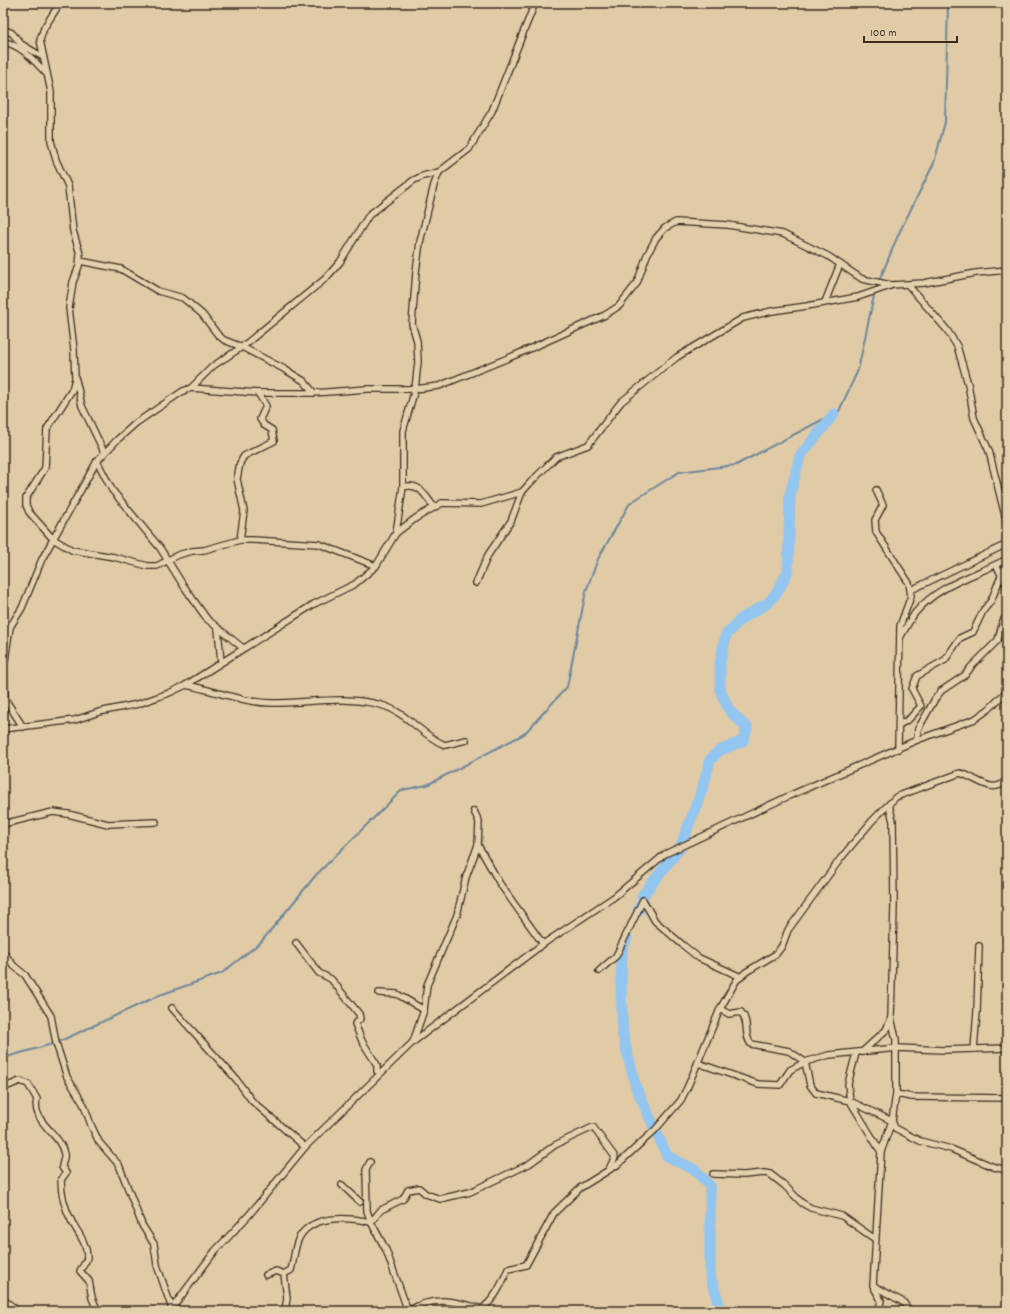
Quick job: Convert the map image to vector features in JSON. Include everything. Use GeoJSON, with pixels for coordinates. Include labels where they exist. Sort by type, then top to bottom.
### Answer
{"type":"FeatureCollection","features":[{"type":"Feature","properties":{"kind":"street"},"geometry":{"type":"LineString","coordinates":[[60,3],[44,28],[40,40],[42,57],[48,75],[52,109],[51,142],[56,160],[68,186],[72,231],[80,261],[71,288],[69,308],[74,350],[75,379],[82,406],[104,452]]}},
{"type":"Feature","properties":{"kind":"street"},"geometry":{"type":"LineString","coordinates":[[3,634],[10,627],[22,608],[34,576],[53,539],[97,461],[104,452],[136,424],[170,399],[191,388],[213,366],[242,347],[326,278],[340,262],[369,215],[414,180],[439,172],[469,149],[489,117],[535,3]]}},
{"type":"Feature","properties":{"kind":"street"},"geometry":{"type":"LineString","coordinates":[[3,29],[12,33],[21,44],[42,57]]}},
{"type":"Feature","properties":{"kind":"street"},"geometry":{"type":"LineString","coordinates":[[3,42],[22,50],[48,75]]}},
{"type":"Feature","properties":{"kind":"street"},"geometry":{"type":"LineString","coordinates":[[3,729],[75,720],[99,712],[138,704],[169,693],[186,685],[314,604],[356,584],[376,566],[396,533],[403,487],[403,432],[415,389],[418,349],[412,324],[416,272],[426,215],[439,172]]}},
{"type":"Feature","properties":{"kind":"street"},"geometry":{"type":"LineString","coordinates":[[191,388],[258,393],[314,393],[367,389],[415,389],[439,386],[518,354],[605,315],[614,309],[630,295],[638,283],[647,255],[660,233],[665,228],[676,222],[728,225],[783,234],[828,256],[862,279],[891,285],[908,285],[976,272],[1007,270]]}},
{"type":"Feature","properties":{"kind":"street"},"geometry":{"type":"LineString","coordinates":[[80,261],[121,269],[153,289],[183,298],[202,314],[218,334],[229,342],[242,347],[304,381],[314,393]]}},
{"type":"Feature","properties":{"kind":"street"},"geometry":{"type":"LineString","coordinates":[[825,302],[840,264]]}},
{"type":"Feature","properties":{"kind":"street"},"geometry":{"type":"LineString","coordinates":[[476,583],[488,555],[511,521],[522,492],[556,457],[588,444],[621,402],[683,354],[743,318],[772,310],[858,297],[891,285]]}},
{"type":"Feature","properties":{"kind":"street"},"geometry":{"type":"LineString","coordinates":[[908,285],[947,330],[957,346],[968,384],[974,418],[989,451],[1007,524]]}},
{"type":"Feature","properties":{"kind":"street"},"geometry":{"type":"LineString","coordinates":[[75,379],[72,390],[47,429],[45,468],[26,498],[26,505],[29,512],[53,539],[67,548],[80,553],[114,557],[148,566],[157,566],[192,551],[204,550],[240,540],[319,544],[376,566]]}},
{"type":"Feature","properties":{"kind":"street"},"geometry":{"type":"LineString","coordinates":[[240,540],[244,511],[237,479],[240,463],[244,456],[274,441],[272,430],[264,426],[260,419],[266,406],[258,393]]}},
{"type":"Feature","properties":{"kind":"street"},"geometry":{"type":"LineString","coordinates":[[97,461],[112,490],[156,542],[167,561],[207,619],[243,648]]}},
{"type":"Feature","properties":{"kind":"street"},"geometry":{"type":"LineString","coordinates":[[403,487],[410,485],[416,487],[434,507]]}},
{"type":"Feature","properties":{"kind":"street"},"geometry":{"type":"LineString","coordinates":[[876,490],[883,505],[875,520],[876,532],[905,577],[910,590],[910,602],[900,626],[898,749]]}},
{"type":"Feature","properties":{"kind":"street"},"geometry":{"type":"LineString","coordinates":[[396,533],[434,507],[450,502],[481,504],[522,492]]}},
{"type":"Feature","properties":{"kind":"street"},"geometry":{"type":"LineString","coordinates":[[910,590],[1007,544]]}},
{"type":"Feature","properties":{"kind":"street"},"geometry":{"type":"LineString","coordinates":[[900,637],[915,614],[929,599],[953,583],[1007,560]]}},
{"type":"Feature","properties":{"kind":"street"},"geometry":{"type":"LineString","coordinates":[[898,725],[909,719],[921,706],[912,689],[917,676],[945,660],[960,638],[973,632],[983,611],[991,601],[1007,560]]}},
{"type":"Feature","properties":{"kind":"street"},"geometry":{"type":"LineString","coordinates":[[996,565],[1007,585]]}},
{"type":"Feature","properties":{"kind":"street"},"geometry":{"type":"LineString","coordinates":[[917,740],[918,729],[935,699],[941,691],[965,675],[971,666],[998,640],[1003,621],[1007,616]]}},
{"type":"Feature","properties":{"kind":"street"},"geometry":{"type":"LineString","coordinates":[[10,627],[4,667],[4,698],[23,727]]}},
{"type":"Feature","properties":{"kind":"street"},"geometry":{"type":"LineString","coordinates":[[218,629],[221,662]]}},
{"type":"Feature","properties":{"kind":"street"},"geometry":{"type":"LineString","coordinates":[[186,685],[260,702],[303,702],[334,699],[363,701],[383,705],[402,715],[445,745],[466,740]]}},
{"type":"Feature","properties":{"kind":"street"},"geometry":{"type":"LineString","coordinates":[[171,1310],[215,1251],[249,1215],[305,1147],[413,1042],[542,944],[614,897],[665,854],[741,818],[917,740],[975,719],[989,709],[1007,691]]}},
{"type":"Feature","properties":{"kind":"street"},"geometry":{"type":"LineString","coordinates":[[370,1162],[366,1170],[367,1206],[370,1222],[386,1250],[408,1311],[418,1304],[433,1300],[464,1304],[481,1310],[488,1305],[500,1289],[508,1269],[526,1264],[554,1213],[580,1188],[617,1165],[655,1130],[671,1112],[688,1086],[720,1009],[728,994],[741,977],[776,954],[782,946],[788,930],[841,858],[872,821],[896,797],[960,773],[990,787],[997,787],[1004,784],[1007,779]]}},
{"type":"Feature","properties":{"kind":"street"},"geometry":{"type":"LineString","coordinates":[[879,1311],[881,1300],[873,1286],[875,1239],[881,1152],[892,1121],[896,1094],[895,1073],[897,1048],[895,1031],[891,1018],[894,906],[893,821],[888,805]]}},
{"type":"Feature","properties":{"kind":"street"},"geometry":{"type":"LineString","coordinates":[[413,1042],[424,1010],[427,985],[456,915],[466,877],[478,845],[479,822],[474,811]]}},
{"type":"Feature","properties":{"kind":"street"},"geometry":{"type":"LineString","coordinates":[[3,824],[53,812],[68,814],[108,824],[156,822]]}},
{"type":"Feature","properties":{"kind":"street"},"geometry":{"type":"LineString","coordinates":[[478,845],[500,884],[542,944]]}},
{"type":"Feature","properties":{"kind":"street"},"geometry":{"type":"LineString","coordinates":[[599,971],[616,956],[643,900],[655,921],[699,958],[741,977]]}},
{"type":"Feature","properties":{"kind":"street"},"geometry":{"type":"LineString","coordinates":[[296,943],[319,974],[331,979],[359,1014],[360,1019],[355,1024],[362,1041],[378,1065],[377,1071]]}},
{"type":"Feature","properties":{"kind":"street"},"geometry":{"type":"LineString","coordinates":[[974,1049],[977,1012],[979,946]]}},
{"type":"Feature","properties":{"kind":"street"},"geometry":{"type":"LineString","coordinates":[[3,952],[14,966],[25,975],[51,1016],[58,1050],[67,1077],[84,1105],[99,1142],[119,1165],[142,1224],[154,1244],[157,1265],[171,1310]]}},
{"type":"Feature","properties":{"kind":"street"},"geometry":{"type":"LineString","coordinates":[[379,993],[397,994],[424,1010]]}},
{"type":"Feature","properties":{"kind":"street"},"geometry":{"type":"LineString","coordinates":[[172,1008],[236,1079],[252,1101],[305,1147]]}},
{"type":"Feature","properties":{"kind":"street"},"geometry":{"type":"LineString","coordinates":[[720,1009],[729,1014],[741,1012],[745,1016],[747,1040],[751,1044],[789,1051],[805,1062],[812,1090],[822,1096],[850,1101],[892,1121],[895,1128],[920,1141],[951,1149],[994,1167],[1007,1170]]}},
{"type":"Feature","properties":{"kind":"street"},"geometry":{"type":"LineString","coordinates":[[881,1152],[850,1101],[848,1084],[858,1052],[886,1030],[891,1018]]}},
{"type":"Feature","properties":{"kind":"street"},"geometry":{"type":"LineString","coordinates":[[698,1063],[758,1084],[780,1085],[790,1070],[805,1062],[829,1055],[897,1048],[1007,1048]]}},
{"type":"Feature","properties":{"kind":"street"},"geometry":{"type":"LineString","coordinates":[[3,1088],[20,1081],[28,1084],[37,1099],[35,1108],[38,1116],[62,1148],[65,1156],[62,1167],[66,1174],[61,1180],[61,1190],[65,1206],[72,1223],[81,1235],[87,1257],[80,1271],[89,1281],[92,1298],[98,1311]]}},
{"type":"Feature","properties":{"kind":"street"},"geometry":{"type":"LineString","coordinates":[[896,1094],[912,1097],[1007,1098]]}},
{"type":"Feature","properties":{"kind":"street"},"geometry":{"type":"LineString","coordinates":[[370,1222],[381,1210],[403,1199],[408,1190],[419,1188],[426,1194],[440,1199],[470,1192],[529,1164],[555,1145],[593,1127],[615,1157],[606,1173]]}},
{"type":"Feature","properties":{"kind":"street"},"geometry":{"type":"LineString","coordinates":[[713,1174],[770,1174],[784,1185],[802,1203],[811,1208],[842,1216],[875,1239]]}},
{"type":"Feature","properties":{"kind":"street"},"geometry":{"type":"LineString","coordinates":[[342,1185],[360,1202]]}},
{"type":"Feature","properties":{"kind":"street"},"geometry":{"type":"LineString","coordinates":[[284,1274],[291,1270],[298,1241],[308,1228],[319,1222],[348,1218],[370,1222]]}},
{"type":"Feature","properties":{"kind":"street"},"geometry":{"type":"LineString","coordinates":[[266,1275],[276,1271],[284,1274]]}},
{"type":"Feature","properties":{"kind":"street"},"geometry":{"type":"LineString","coordinates":[[284,1274],[287,1298],[285,1311]]}},
{"type":"Feature","properties":{"kind":"street"},"geometry":{"type":"LineString","coordinates":[[873,1286],[903,1302],[910,1311]]}},
{"type":"Feature","properties":{"kind":"street"},"geometry":{"type":"LineString","coordinates":[[3,1299],[18,1311]]}},
{"type":"Feature","properties":{"kind":"waterway"},"geometry":{"type":"LineString","coordinates":[[3,1058],[56,1043],[160,995],[222,973],[261,942],[316,875],[402,790],[427,785],[524,734],[567,687],[586,591],[598,559],[630,503],[679,472],[736,465],[839,411],[858,370],[875,291],[899,233],[934,163],[945,122],[948,3]]}},
{"type":"Feature","properties":{"kind":"waterway"},"geometry":{"type":"LineString","coordinates":[[638,911],[643,900],[642,896],[680,848],[703,787],[710,760],[719,751],[743,741],[747,728],[729,710],[720,690],[720,663],[726,635],[741,619],[768,603],[778,591],[788,571],[790,495],[800,456],[834,414]]}},
{"type":"Feature","properties":{"kind":"waterway"},"geometry":{"type":"LineString","coordinates":[[627,938],[622,948],[621,987],[623,1036],[636,1087],[667,1156],[695,1170],[710,1186],[710,1276],[721,1311]]}}]}
